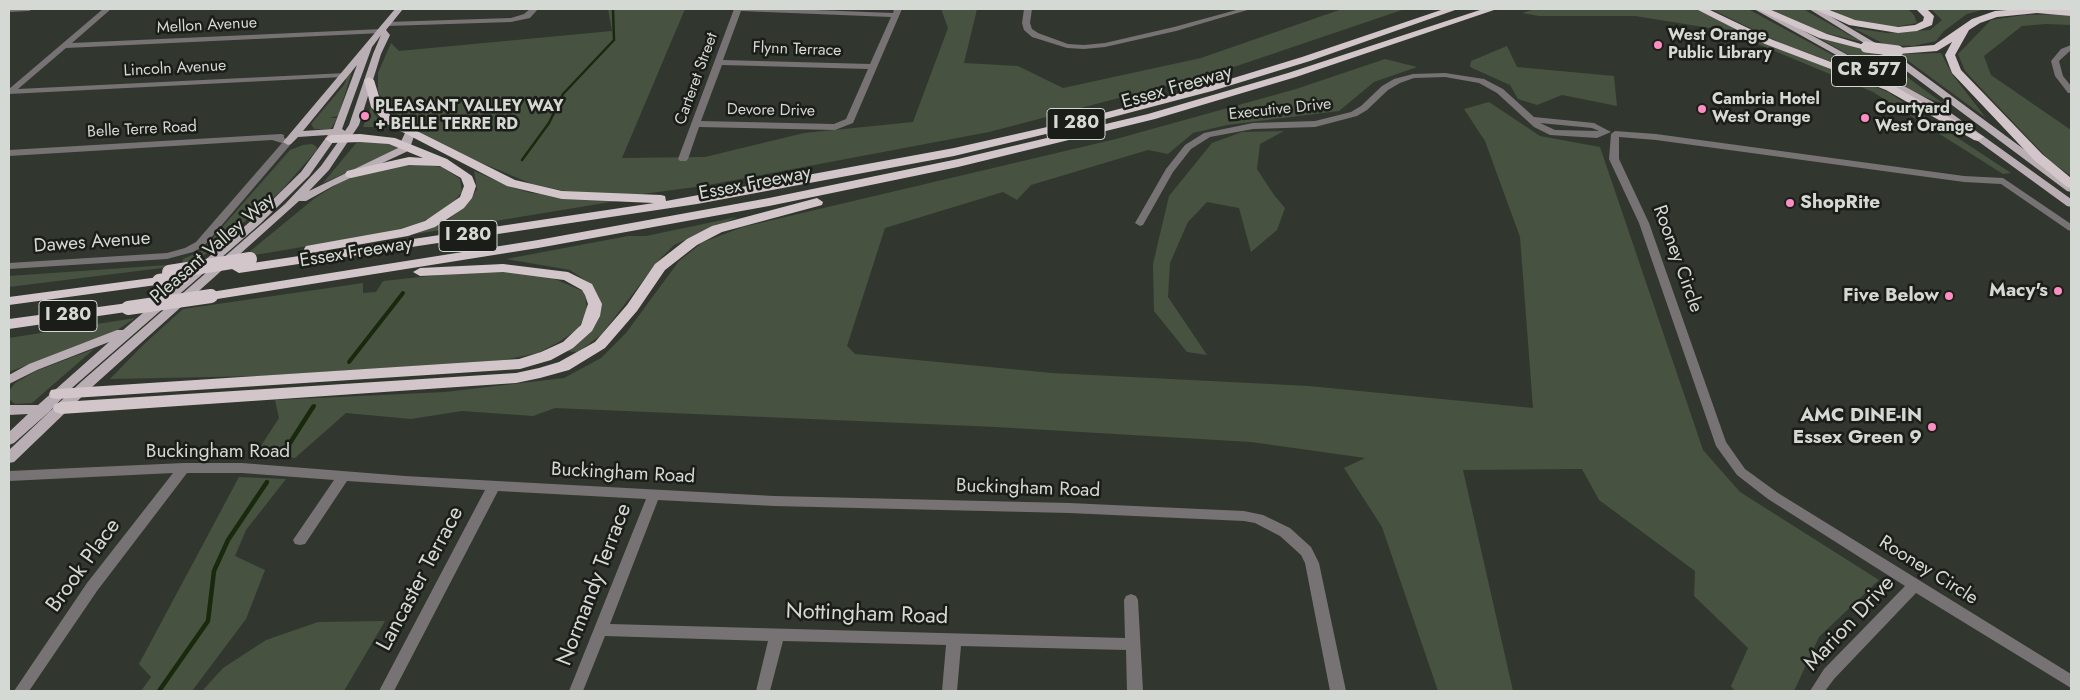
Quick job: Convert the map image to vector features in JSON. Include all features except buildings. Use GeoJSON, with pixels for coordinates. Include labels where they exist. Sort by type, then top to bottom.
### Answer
{"type":"FeatureCollection","features":[{"type":"Feature","properties":{"kind":"highway"},"geometry":{"type":"LineString","coordinates":[[1399,27],[1440,9]]}},
{"type":"Feature","properties":{"kind":"highway","name":"Essex Freeway"},"geometry":{"type":"LineString","coordinates":[[9,301],[164,277],[239,269],[697,200],[884,166],[1067,126],[1208,89],[1453,9]]}},
{"type":"Feature","properties":{"kind":"highway","name":"Essex Freeway"},"geometry":{"type":"LineString","coordinates":[[9,324],[299,283],[769,202],[958,163],[1150,117],[1292,75],[1492,9]]}},
{"type":"Feature","properties":{"kind":"highway"},"geometry":{"type":"LineString","coordinates":[[1701,9],[1770,42],[1890,88],[1978,137]]}},
{"type":"Feature","properties":{"kind":"highway"},"geometry":{"type":"LineString","coordinates":[[1760,9],[1824,36],[1866,47],[1898,51],[1937,48],[1984,17],[2008,12],[2037,10],[2071,13]]}},
{"type":"Feature","properties":{"kind":"highway"},"geometry":{"type":"LineString","coordinates":[[1819,9],[1853,23],[1898,30],[1917,28],[1928,23],[1929,16],[1921,9]]}},
{"type":"Feature","properties":{"kind":"highway"},"geometry":{"type":"LineString","coordinates":[[1965,29],[1950,55],[1956,71],[2038,157],[2071,184]]}},
{"type":"Feature","properties":{"kind":"highway"},"geometry":{"type":"LineString","coordinates":[[369,80],[377,108],[391,122],[511,183],[562,195],[597,198],[697,200]]}},
{"type":"Feature","properties":{"kind":"highway"},"geometry":{"type":"LineString","coordinates":[[341,136],[410,133]]}},
{"type":"Feature","properties":{"kind":"highway"},"geometry":{"type":"LineString","coordinates":[[164,277],[250,259],[389,236],[430,224],[460,205],[466,198],[470,186],[466,176],[443,162],[406,146],[376,139],[341,136]]}},
{"type":"Feature","properties":{"kind":"highway"},"geometry":{"type":"LineString","coordinates":[[351,174],[403,162],[443,162]]}},
{"type":"Feature","properties":{"kind":"highway"},"geometry":{"type":"LineString","coordinates":[[59,401],[516,378],[540,373],[571,362],[600,345],[632,308],[660,267],[674,254],[704,235],[756,217],[958,163]]}},
{"type":"Feature","properties":{"kind":"highway"},"geometry":{"type":"LineString","coordinates":[[59,401],[77,393],[520,364],[546,356],[568,345],[588,328],[595,304],[587,287],[568,276],[522,268],[464,268],[299,283]]}},
{"type":"Feature","properties":{"kind":"main road","name":"Pleasant Valley Way"},"geometry":{"type":"LineString","coordinates":[[291,138],[399,9]]}},
{"type":"Feature","properties":{"kind":"main road","name":"CR 577"},"geometry":{"type":"LineString","coordinates":[[1760,9],[1941,110],[2071,204]]}},
{"type":"Feature","properties":{"kind":"main road","name":"CR 577"},"geometry":{"type":"LineString","coordinates":[[1813,9],[1896,60],[2071,189]]}},
{"type":"Feature","properties":{"kind":"main road","name":"Pleasant Valley Way"},"geometry":{"type":"LineString","coordinates":[[77,393],[289,206],[325,168],[369,80],[386,36],[385,28]]}},
{"type":"Feature","properties":{"kind":"main road","name":"Pleasant Valley Way"},"geometry":{"type":"LineString","coordinates":[[9,458],[59,401],[132,328],[286,194],[341,136],[368,46]]}},
{"type":"Feature","properties":{"kind":"main road"},"geometry":{"type":"LineString","coordinates":[[289,206],[395,154],[406,146],[410,133]]}},
{"type":"Feature","properties":{"kind":"main road","name":"Belle Terre Road"},"geometry":{"type":"LineString","coordinates":[[291,138],[341,136]]}},
{"type":"Feature","properties":{"kind":"main road"},"geometry":{"type":"LineString","coordinates":[[9,380],[32,367],[132,328]]}},
{"type":"Feature","properties":{"kind":"main road"},"geometry":{"type":"LineString","coordinates":[[9,440],[41,409],[59,401]]}},
{"type":"Feature","properties":{"kind":"main road"},"geometry":{"type":"LineString","coordinates":[[9,410],[41,409]]}},
{"type":"Feature","properties":{"kind":"street"},"geometry":{"type":"LineString","coordinates":[[9,10],[29,9]]}},
{"type":"Feature","properties":{"kind":"street"},"geometry":{"type":"LineString","coordinates":[[9,92],[108,9]]}},
{"type":"Feature","properties":{"kind":"street","name":"Mellon Avenue"},"geometry":{"type":"LineString","coordinates":[[62,46],[511,20],[527,16],[534,9]]}},
{"type":"Feature","properties":{"kind":"street"},"geometry":{"type":"LineString","coordinates":[[738,9],[897,12],[874,67]]}},
{"type":"Feature","properties":{"kind":"street","name":"Carteret Street"},"geometry":{"type":"LineString","coordinates":[[683,159],[738,9]]}},
{"type":"Feature","properties":{"kind":"street"},"geometry":{"type":"LineString","coordinates":[[1028,9],[1026,23],[1028,30],[1035,35],[1067,46],[1084,47],[1105,45],[1176,29],[1247,9]]}},
{"type":"Feature","properties":{"kind":"street"},"geometry":{"type":"LineString","coordinates":[[2071,48],[2064,51],[2055,61],[2059,76],[2071,91]]}},
{"type":"Feature","properties":{"kind":"street","name":"Flynn Terrace"},"geometry":{"type":"LineString","coordinates":[[718,62],[874,67]]}},
{"type":"Feature","properties":{"kind":"street","name":"Devore Drive"},"geometry":{"type":"LineString","coordinates":[[696,124],[820,127],[844,124],[853,116],[874,67]]}},
{"type":"Feature","properties":{"kind":"street","name":"Lincoln Avenue"},"geometry":{"type":"LineString","coordinates":[[9,92],[343,75]]}},
{"type":"Feature","properties":{"kind":"street","name":"Executive Drive"},"geometry":{"type":"LineString","coordinates":[[1140,223],[1169,171],[1188,147],[1207,135],[1253,126],[1315,124],[1354,114],[1364,108],[1385,88],[1405,78],[1445,75],[1481,81],[1500,91],[1544,130],[1553,133],[1597,135],[1610,133]]}},
{"type":"Feature","properties":{"kind":"street"},"geometry":{"type":"LineString","coordinates":[[1610,133],[1656,137],[1964,178],[2003,181],[2071,228]]}},
{"type":"Feature","properties":{"kind":"street","name":"Rooney Circle"},"geometry":{"type":"LineString","coordinates":[[1610,133],[1614,159],[1644,222],[1720,443],[1730,459],[1754,484],[1914,586],[2071,682]]}},
{"type":"Feature","properties":{"kind":"street","name":"Belle Terre Road"},"geometry":{"type":"LineString","coordinates":[[9,153],[291,138]]}},
{"type":"Feature","properties":{"kind":"street","name":"Pleasant Valley Way"},"geometry":{"type":"LineString","coordinates":[[177,254],[200,244],[291,138]]}},
{"type":"Feature","properties":{"kind":"street","name":"Dawes Avenue"},"geometry":{"type":"LineString","coordinates":[[9,266],[177,254]]}},
{"type":"Feature","properties":{"kind":"street","name":"Buckingham Road"},"geometry":{"type":"LineString","coordinates":[[9,476],[184,468],[274,469],[494,486],[774,501],[1069,508],[1237,516],[1258,519],[1272,524],[1297,541],[1306,551],[1316,575],[1338,691]]}},
{"type":"Feature","properties":{"kind":"street","name":"Brook Place"},"geometry":{"type":"LineString","coordinates":[[21,691],[92,587],[184,468]]}},
{"type":"Feature","properties":{"kind":"street"},"geometry":{"type":"LineString","coordinates":[[300,540],[344,475]]}},
{"type":"Feature","properties":{"kind":"street","name":"Lancaster Terrace"},"geometry":{"type":"LineString","coordinates":[[386,691],[494,486]]}},
{"type":"Feature","properties":{"kind":"street","name":"Normandy Terrace"},"geometry":{"type":"LineString","coordinates":[[576,691],[654,494]]}},
{"type":"Feature","properties":{"kind":"street","name":"Marion Drive"},"geometry":{"type":"LineString","coordinates":[[1817,691],[1829,674],[1914,586]]}},
{"type":"Feature","properties":{"kind":"street"},"geometry":{"type":"LineString","coordinates":[[1131,600],[1135,691]]}},
{"type":"Feature","properties":{"kind":"street","name":"Nottingham Road"},"geometry":{"type":"LineString","coordinates":[[600,630],[1133,644]]}},
{"type":"Feature","properties":{"kind":"street"},"geometry":{"type":"LineString","coordinates":[[763,691],[777,634]]}},
{"type":"Feature","properties":{"kind":"street"},"geometry":{"type":"LineString","coordinates":[[949,691],[954,639]]}},
{"type":"Feature","properties":{"kind":"green space"},"geometry":{"type":"Polygon","coordinates":[[[608,9],[685,9],[622,158],[705,157],[804,133],[913,122],[948,28],[941,9],[977,9],[964,63],[1018,66],[1063,88],[1201,58],[1342,9],[1405,9],[1222,71],[989,132],[703,186],[635,195],[579,194],[532,184],[477,161],[407,126],[385,109],[378,91],[378,73],[391,43],[399,51],[612,31],[608,9]]]}},
{"type":"Feature","properties":{"kind":"green space"},"geometry":{"type":"Polygon","coordinates":[[[1535,9],[1695,9],[1777,47],[1888,92],[2011,173],[2003,174],[1873,92],[1741,37],[1732,40],[1722,30],[1635,16],[1539,16],[1522,13],[1535,9]]]}},
{"type":"Feature","properties":{"kind":"green space"},"geometry":{"type":"Polygon","coordinates":[[[1711,9],[1748,9],[1873,77],[1783,44],[1711,9]]]}},
{"type":"Feature","properties":{"kind":"green space"},"geometry":{"type":"Polygon","coordinates":[[[1769,9],[1803,9],[1862,42],[1825,33],[1769,9]]]}},
{"type":"Feature","properties":{"kind":"green space"},"geometry":{"type":"Polygon","coordinates":[[[1830,9],[1908,9],[1914,15],[1917,23],[1895,27],[1874,26],[1848,18],[1830,9]]]}},
{"type":"Feature","properties":{"kind":"green space"},"geometry":{"type":"Polygon","coordinates":[[[1931,9],[1986,9],[1967,14],[1944,31],[1936,41],[1913,46],[1886,45],[1853,28],[1887,33],[1930,30],[1942,20],[1931,9]]]}},
{"type":"Feature","properties":{"kind":"green space"},"geometry":{"type":"Polygon","coordinates":[[[2064,14],[2071,16],[2071,25],[2046,24],[2022,26],[1984,56],[1991,75],[2071,130],[2071,176],[2050,161],[1965,71],[1958,54],[1991,20],[2024,15],[2064,14]]]}},
{"type":"Feature","properties":{"kind":"green space"},"geometry":{"type":"Polygon","coordinates":[[[1819,38],[1872,51],[1945,105],[1918,94],[1819,38]]]}},
{"type":"Feature","properties":{"kind":"green space"},"geometry":{"type":"Polygon","coordinates":[[[1507,46],[1517,67],[1614,76],[1617,106],[1562,95],[1537,105],[1518,99],[1510,85],[1470,67],[1471,61],[1507,46]]]}},
{"type":"Feature","properties":{"kind":"green space"},"geometry":{"type":"Polygon","coordinates":[[[1941,53],[1952,74],[1986,118],[1899,54],[1941,53]]]}},
{"type":"Feature","properties":{"kind":"green space"},"geometry":{"type":"Polygon","coordinates":[[[1385,59],[1417,67],[1374,82],[1339,111],[1227,125],[1193,133],[1168,154],[1148,150],[1031,185],[1017,200],[1003,192],[885,228],[847,346],[855,354],[1052,373],[1309,386],[1533,408],[1520,237],[1485,141],[1464,109],[1489,102],[1540,136],[1600,147],[1703,450],[1740,492],[1879,580],[1819,637],[1794,691],[1735,691],[1731,686],[1748,648],[1694,596],[1695,571],[1599,500],[1582,469],[1463,470],[1513,691],[1438,691],[1382,527],[1344,468],[1365,458],[1251,442],[996,427],[555,408],[533,416],[462,411],[411,419],[346,413],[295,458],[257,452],[279,418],[275,400],[445,392],[564,378],[601,358],[626,333],[679,261],[703,242],[743,227],[1116,139],[1296,89],[1385,59]]]}},
{"type":"Feature","properties":{"kind":"green space"},"geometry":{"type":"Polygon","coordinates":[[[354,65],[338,116],[329,118],[337,118],[331,129],[314,129],[311,124],[344,85],[346,80],[345,74],[354,65]]]}},
{"type":"Feature","properties":{"kind":"green space"},"geometry":{"type":"Polygon","coordinates":[[[371,107],[375,115],[387,127],[363,127],[371,107]]]}},
{"type":"Feature","properties":{"kind":"green space"},"geometry":{"type":"Polygon","coordinates":[[[1284,131],[1260,144],[1257,169],[1285,208],[1277,230],[1251,252],[1239,208],[1207,202],[1188,222],[1170,263],[1168,297],[1207,355],[1187,352],[1154,311],[1153,264],[1169,196],[1212,143],[1242,132],[1284,131]]]}},
{"type":"Feature","properties":{"kind":"green space"},"geometry":{"type":"Polygon","coordinates":[[[357,142],[383,142],[399,147],[393,152],[323,183],[357,142]]]}},
{"type":"Feature","properties":{"kind":"green space"},"geometry":{"type":"Polygon","coordinates":[[[312,144],[317,147],[316,151],[280,192],[194,264],[9,287],[9,276],[182,264],[183,259],[201,251],[290,150],[312,144]]]}},
{"type":"Feature","properties":{"kind":"green space"},"geometry":{"type":"Polygon","coordinates":[[[417,164],[442,167],[460,179],[462,192],[448,208],[422,222],[391,232],[243,257],[315,198],[345,179],[385,167],[417,164]]]}},
{"type":"Feature","properties":{"kind":"green space"},"geometry":{"type":"Polygon","coordinates":[[[474,171],[531,193],[617,201],[416,234],[449,219],[466,205],[477,189],[474,171]]]}},
{"type":"Feature","properties":{"kind":"green space"},"geometry":{"type":"Polygon","coordinates":[[[737,217],[674,245],[659,260],[601,335],[578,352],[564,351],[593,328],[592,285],[570,270],[506,259],[628,236],[646,236],[737,217]]]}},
{"type":"Feature","properties":{"kind":"green space"},"geometry":{"type":"Polygon","coordinates":[[[476,271],[541,273],[585,292],[587,311],[578,329],[559,342],[538,353],[504,360],[261,376],[110,379],[143,345],[183,309],[363,283],[363,293],[376,292],[383,281],[476,271]]]}},
{"type":"Feature","properties":{"kind":"green space"},"geometry":{"type":"Polygon","coordinates":[[[135,318],[116,331],[9,372],[9,338],[135,318]]]}},
{"type":"Feature","properties":{"kind":"green space"},"geometry":{"type":"Polygon","coordinates":[[[94,349],[32,403],[15,404],[9,399],[9,391],[15,383],[36,371],[94,349]]]}},
{"type":"Feature","properties":{"kind":"green space"},"geometry":{"type":"Polygon","coordinates":[[[239,477],[286,479],[246,530],[235,556],[265,570],[246,619],[192,691],[141,691],[151,677],[139,664],[239,477]]]}},
{"type":"Feature","properties":{"kind":"green space"},"geometry":{"type":"Polygon","coordinates":[[[385,621],[344,691],[202,691],[223,668],[266,640],[318,622],[385,621]]]}},
{"type":"Feature","properties":{"kind":"waterway"},"geometry":{"type":"LineString","coordinates":[[522,160],[549,123],[563,94],[614,40],[613,9]]}},
{"type":"Feature","properties":{"kind":"waterway"},"geometry":{"type":"LineString","coordinates":[[349,362],[403,293]]}},
{"type":"Feature","properties":{"kind":"waterway"},"geometry":{"type":"LineString","coordinates":[[281,457],[313,407]]}},
{"type":"Feature","properties":{"kind":"waterway"},"geometry":{"type":"LineString","coordinates":[[159,691],[208,621],[214,571],[228,540],[267,482]]}},
{"type":"Feature","properties":{"kind":"place","name":"West Orange Public Library"},"geometry":{"type":"Point","coordinates":[1658,45]}},
{"type":"Feature","properties":{"kind":"place","name":"Cambria Hotel West Orange"},"geometry":{"type":"Point","coordinates":[1702,109]}},
{"type":"Feature","properties":{"kind":"place","name":"PLEASANT VALLEY WAY + BELLE TERRE RD"},"geometry":{"type":"Point","coordinates":[365,116]}},
{"type":"Feature","properties":{"kind":"place","name":"Courtyard West Orange"},"geometry":{"type":"Point","coordinates":[1865,118]}},
{"type":"Feature","properties":{"kind":"place","name":"ShopRite"},"geometry":{"type":"Point","coordinates":[1790,203]}},
{"type":"Feature","properties":{"kind":"place","name":"Macy's"},"geometry":{"type":"Point","coordinates":[2058,291]}},
{"type":"Feature","properties":{"kind":"place","name":"Five Below"},"geometry":{"type":"Point","coordinates":[1949,296]}},
{"type":"Feature","properties":{"kind":"place","name":"AMC DINE-IN Essex Green 9"},"geometry":{"type":"Point","coordinates":[1932,427]}}]}
